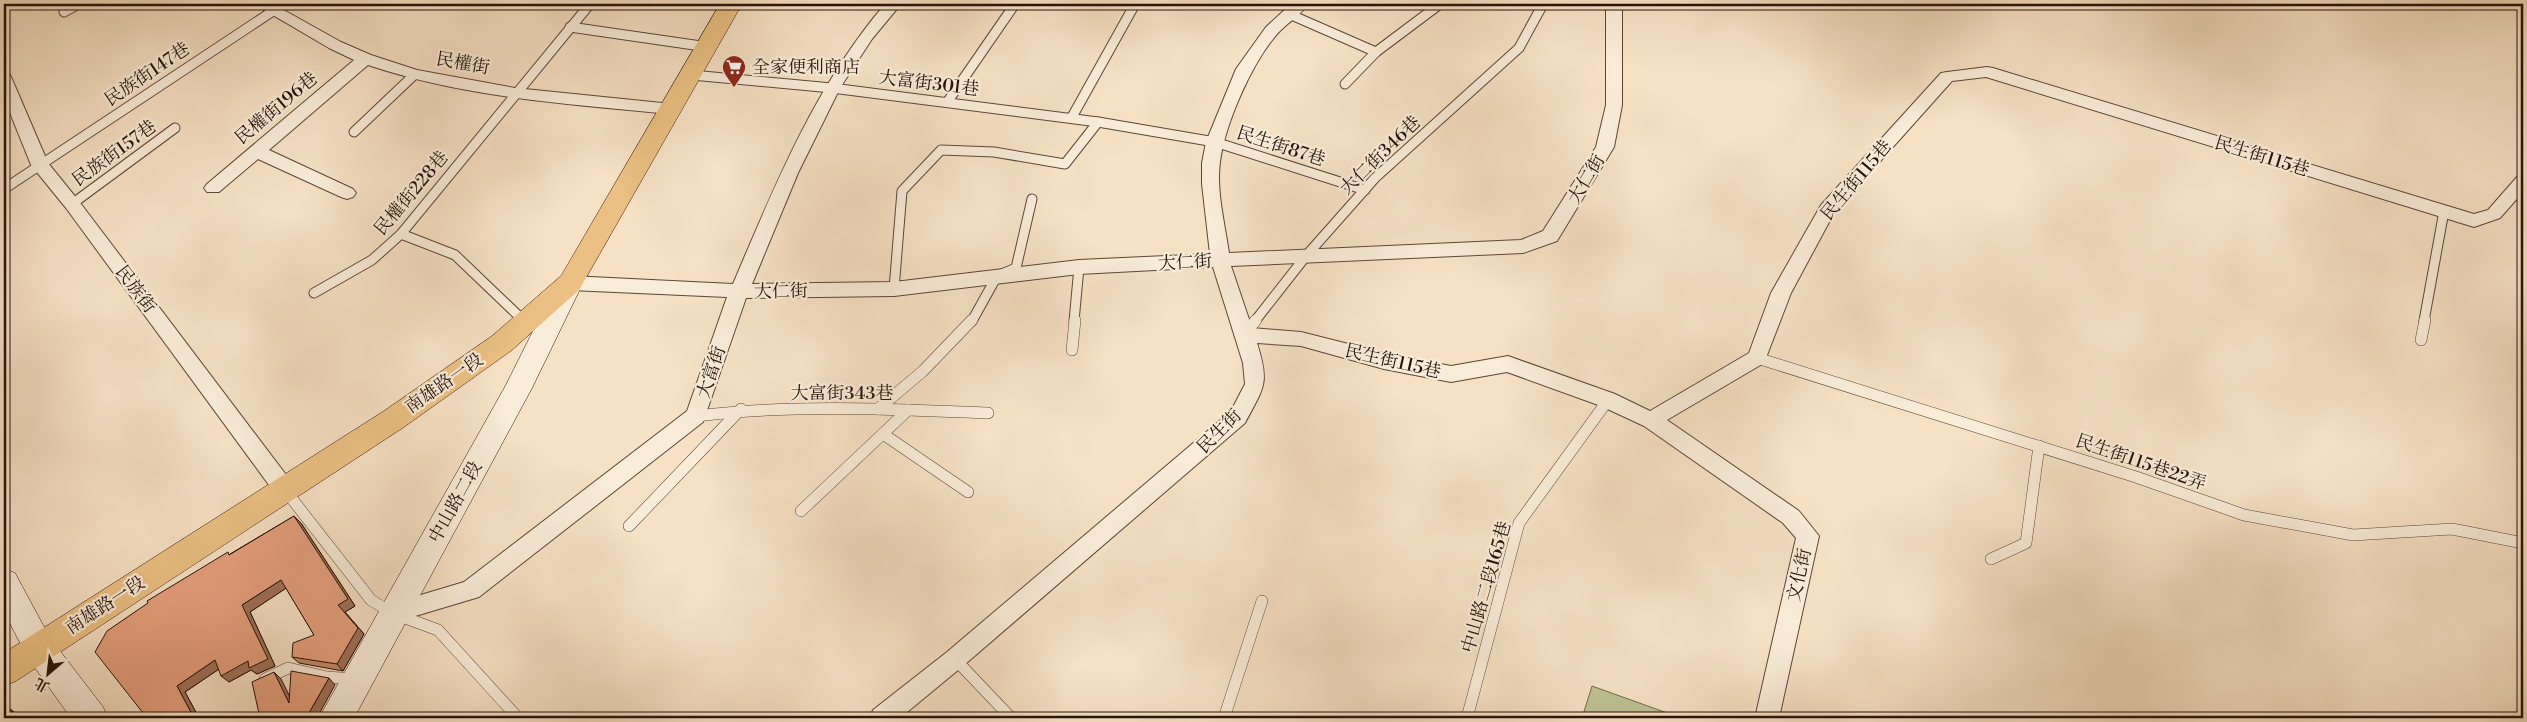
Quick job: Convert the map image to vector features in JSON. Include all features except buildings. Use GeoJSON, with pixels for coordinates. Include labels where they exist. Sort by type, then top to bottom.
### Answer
{"type":"FeatureCollection","features":[{"type":"Feature","properties":{"kind":"main road","name":"南雄路一段"},"geometry":{"type":"LineString","coordinates":[[4,671],[285,490],[439,387],[502,343],[570,283],[692,76],[731,4]]}},
{"type":"Feature","properties":{"kind":"street","name":"大富街"},"geometry":{"type":"LineString","coordinates":[[392,613],[471,590],[696,416],[739,291],[789,174],[832,88],[866,36],[893,4]]}},
{"type":"Feature","properties":{"kind":"street","name":"大仁街"},"geometry":{"type":"LineString","coordinates":[[570,283],[739,291],[894,289],[1079,267],[1523,246],[1550,236],[1605,147],[1614,105],[1614,4]]}},
{"type":"Feature","properties":{"kind":"street","name":"民權街"},"geometry":{"type":"LineString","coordinates":[[268,7],[365,58],[414,75],[515,93],[672,109]]}},
{"type":"Feature","properties":{"kind":"street","name":"民生街"},"geometry":{"type":"LineString","coordinates":[[882,718],[956,659],[1238,417],[1255,384],[1253,364],[1220,260],[1211,184],[1211,163],[1215,142],[1244,69],[1272,30],[1295,9]]}},
{"type":"Feature","properties":{"kind":"street","name":"民權街196巷"},"geometry":{"type":"LineString","coordinates":[[213,188],[365,58]]}},
{"type":"Feature","properties":{"kind":"street","name":"民生街115巷"},"geometry":{"type":"LineString","coordinates":[[1757,358],[1781,293],[1827,209],[1947,77],[1987,72],[2474,221],[2494,214],[2523,181]]}},
{"type":"Feature","properties":{"kind":"street","name":"民族街"},"geometry":{"type":"LineString","coordinates":[[4,79],[40,165],[72,204],[285,490]]}},
{"type":"Feature","properties":{"kind":"street"},"geometry":{"type":"LineString","coordinates":[[256,151],[347,193]]}},
{"type":"Feature","properties":{"kind":"street","name":"中山路二段"},"geometry":{"type":"LineString","coordinates":[[336,718],[392,613],[518,388],[570,283]]}},
{"type":"Feature","properties":{"kind":"street","name":"民生街115巷"},"geometry":{"type":"LineString","coordinates":[[1243,335],[1301,338],[1384,362],[1450,374],[1508,364],[1608,400],[1651,420]]}},
{"type":"Feature","properties":{"kind":"street"},"geometry":{"type":"LineString","coordinates":[[1651,420],[1757,358]]}},
{"type":"Feature","properties":{"kind":"street","name":"文化街"},"geometry":{"type":"LineString","coordinates":[[1651,420],[1791,516],[1808,536],[1766,718]]}},
{"type":"Feature","properties":{"kind":"street"},"geometry":{"type":"LineString","coordinates":[[4,582],[39,648],[91,718]]}},
{"type":"Feature","properties":{"kind":"lane"},"geometry":{"type":"LineString","coordinates":[[64,12],[79,4]]}},
{"type":"Feature","properties":{"kind":"lane","name":"民權街228巷"},"geometry":{"type":"LineString","coordinates":[[314,293],[372,260],[401,234],[590,4]]}},
{"type":"Feature","properties":{"kind":"lane"},"geometry":{"type":"LineString","coordinates":[[948,101],[1014,4]]}},
{"type":"Feature","properties":{"kind":"lane"},"geometry":{"type":"LineString","coordinates":[[1072,117],[1135,4]]}},
{"type":"Feature","properties":{"kind":"lane"},"geometry":{"type":"LineString","coordinates":[[1345,84],[1376,52],[1440,4]]}},
{"type":"Feature","properties":{"kind":"lane","name":"大仁街346巷"},"geometry":{"type":"LineString","coordinates":[[1243,335],[1306,256],[1365,190],[1519,48],[1543,4]]}},
{"type":"Feature","properties":{"kind":"lane","name":"民族街147巷"},"geometry":{"type":"LineString","coordinates":[[4,189],[268,7]]}},
{"type":"Feature","properties":{"kind":"lane"},"geometry":{"type":"LineString","coordinates":[[1295,9],[1376,52]]}},
{"type":"Feature","properties":{"kind":"lane"},"geometry":{"type":"LineString","coordinates":[[570,27],[708,47]]}},
{"type":"Feature","properties":{"kind":"lane"},"geometry":{"type":"LineString","coordinates":[[354,132],[414,75]]}},
{"type":"Feature","properties":{"kind":"lane","name":"大富街301巷"},"geometry":{"type":"LineString","coordinates":[[692,76],[832,88],[948,101],[1072,117],[1215,142]]}},
{"type":"Feature","properties":{"kind":"lane"},"geometry":{"type":"LineString","coordinates":[[894,289],[902,191],[941,150],[994,152],[1065,164],[1098,122]]}},
{"type":"Feature","properties":{"kind":"lane","name":"民族街157巷"},"geometry":{"type":"LineString","coordinates":[[72,204],[176,128]]}},
{"type":"Feature","properties":{"kind":"lane","name":"民生街87巷"},"geometry":{"type":"LineString","coordinates":[[1215,142],[1365,190]]}},
{"type":"Feature","properties":{"kind":"lane"},"geometry":{"type":"LineString","coordinates":[[878,409],[923,371],[971,322],[997,276],[1016,268],[1032,199]]}},
{"type":"Feature","properties":{"kind":"lane"},"geometry":{"type":"LineString","coordinates":[[2421,340],[2444,211]]}},
{"type":"Feature","properties":{"kind":"lane"},"geometry":{"type":"LineString","coordinates":[[401,234],[455,255],[526,323]]}},
{"type":"Feature","properties":{"kind":"lane"},"geometry":{"type":"LineString","coordinates":[[1072,350],[1079,267]]}},
{"type":"Feature","properties":{"kind":"lane","name":"民生街115巷22弄"},"geometry":{"type":"LineString","coordinates":[[1757,358],[2136,477],[2244,516],[2353,535],[2452,529],[2523,543]]}},
{"type":"Feature","properties":{"kind":"lane","name":"中山路二段165巷"},"geometry":{"type":"LineString","coordinates":[[1467,718],[1519,523],[1608,400]]}},
{"type":"Feature","properties":{"kind":"lane"},"geometry":{"type":"LineString","coordinates":[[629,526],[741,409]]}},
{"type":"Feature","properties":{"kind":"lane","name":"大富街343巷"},"geometry":{"type":"LineString","coordinates":[[696,416],[741,409],[878,409],[988,413]]}},
{"type":"Feature","properties":{"kind":"lane"},"geometry":{"type":"LineString","coordinates":[[801,511],[908,410]]}},
{"type":"Feature","properties":{"kind":"lane"},"geometry":{"type":"LineString","coordinates":[[883,434],[968,492]]}},
{"type":"Feature","properties":{"kind":"lane"},"geometry":{"type":"LineString","coordinates":[[1991,559],[2026,544],[2039,446]]}},
{"type":"Feature","properties":{"kind":"lane"},"geometry":{"type":"LineString","coordinates":[[285,490],[371,600],[392,613],[438,630],[518,718]]}},
{"type":"Feature","properties":{"kind":"lane"},"geometry":{"type":"LineString","coordinates":[[1224,718],[1262,601]]}},
{"type":"Feature","properties":{"kind":"lane"},"geometry":{"type":"LineString","coordinates":[[956,659],[1010,718]]}},
{"type":"Feature","properties":{"kind":"lane"},"geometry":{"type":"LineString","coordinates":[[253,684],[288,668],[327,677],[358,679]]}},
{"type":"Feature","properties":{"kind":"green space"},"geometry":{"type":"Polygon","coordinates":[[[1592,686],[1681,718],[1582,718],[1592,686]]]}},
{"type":"Feature","properties":{"kind":"place","name":"全家便利商店"},"geometry":{"type":"Point","coordinates":[734,88]}}]}
